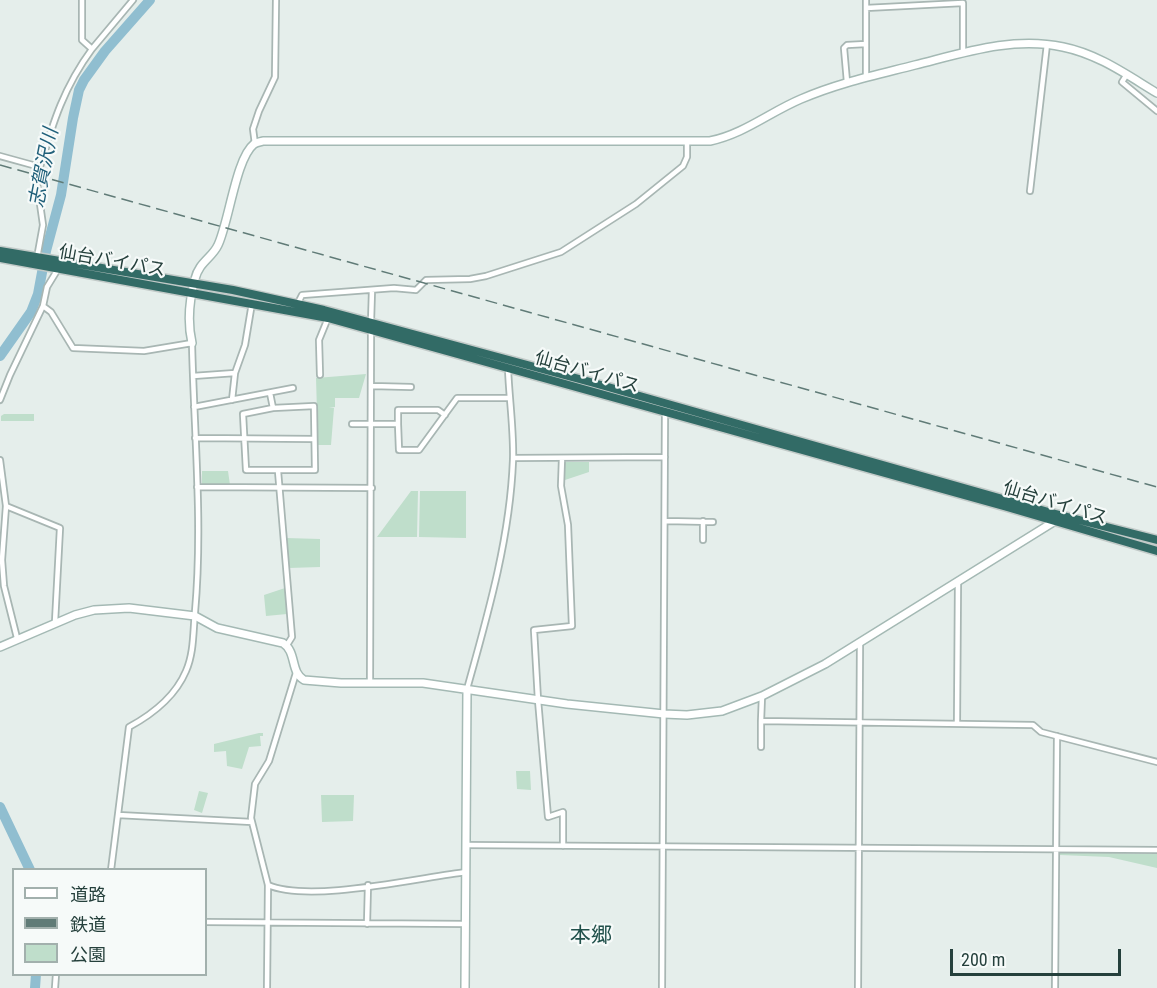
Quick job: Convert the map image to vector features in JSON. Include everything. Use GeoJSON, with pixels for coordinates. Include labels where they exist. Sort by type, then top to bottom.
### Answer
{"type":"FeatureCollection","features":[{"type":"Feature","properties":{"kind":"highway","name":"仙台バイパス"},"geometry":{"type":"LineString","coordinates":[[0,251],[53,265],[298,303],[508,368],[666,408],[1157,551]]}},
{"type":"Feature","properties":{"kind":"highway","name":"仙台バイパス"},"geometry":{"type":"LineString","coordinates":[[0,258],[37,260]]}},
{"type":"Feature","properties":{"kind":"highway","name":"仙台バイパス"},"geometry":{"type":"LineString","coordinates":[[193,288],[252,303],[371,326],[1157,540]]}},
{"type":"Feature","properties":{"kind":"street"},"geometry":{"type":"LineString","coordinates":[[82,0],[82,40],[92,49]]}},
{"type":"Feature","properties":{"kind":"street"},"geometry":{"type":"LineString","coordinates":[[37,260],[43,225],[37,183],[54,120],[69,84],[92,49],[133,0]]}},
{"type":"Feature","properties":{"kind":"street"},"geometry":{"type":"LineString","coordinates":[[255,144],[253,129],[275,77],[276,0]]}},
{"type":"Feature","properties":{"kind":"street"},"geometry":{"type":"LineString","coordinates":[[866,0],[866,77]]}},
{"type":"Feature","properties":{"kind":"street"},"geometry":{"type":"LineString","coordinates":[[866,8],[963,3],[963,53]]}},
{"type":"Feature","properties":{"kind":"street"},"geometry":{"type":"LineString","coordinates":[[847,82],[844,48],[847,45],[866,44]]}},
{"type":"Feature","properties":{"kind":"street"},"geometry":{"type":"LineString","coordinates":[[1030,191],[1047,44]]}},
{"type":"Feature","properties":{"kind":"street"},"geometry":{"type":"LineString","coordinates":[[111,868],[129,727],[161,706],[180,683],[190,658],[198,562],[192,343],[188,313],[200,266],[218,244],[244,159],[255,144],[263,141],[687,141],[724,138],[797,101],[847,82],[1001,45],[1047,44],[1094,56],[1157,93]]}},
{"type":"Feature","properties":{"kind":"street"},"geometry":{"type":"LineString","coordinates":[[1127,74],[1122,82],[1155,109],[1157,101]]}},
{"type":"Feature","properties":{"kind":"street"},"geometry":{"type":"LineString","coordinates":[[298,303],[302,295],[394,288],[416,290],[426,280],[470,279],[486,276],[561,252],[636,204],[683,166],[687,158],[687,141]]}},
{"type":"Feature","properties":{"kind":"street"},"geometry":{"type":"LineString","coordinates":[[0,156],[40,167]]}},
{"type":"Feature","properties":{"kind":"street"},"geometry":{"type":"LineString","coordinates":[[0,400],[43,306],[53,265]]}},
{"type":"Feature","properties":{"kind":"street"},"geometry":{"type":"LineString","coordinates":[[370,683],[372,290]]}},
{"type":"Feature","properties":{"kind":"street"},"geometry":{"type":"LineString","coordinates":[[232,399],[235,373],[245,345],[252,303]]}},
{"type":"Feature","properties":{"kind":"street"},"geometry":{"type":"LineString","coordinates":[[43,306],[51,312],[74,348],[144,351],[192,343]]}},
{"type":"Feature","properties":{"kind":"street"},"geometry":{"type":"LineString","coordinates":[[320,375],[319,340],[328,318]]}},
{"type":"Feature","properties":{"kind":"street"},"geometry":{"type":"LineString","coordinates":[[465,988],[467,689],[494,589],[505,526],[513,458],[508,368]]}},
{"type":"Feature","properties":{"kind":"street"},"geometry":{"type":"LineString","coordinates":[[193,376],[235,373]]}},
{"type":"Feature","properties":{"kind":"street"},"geometry":{"type":"LineString","coordinates":[[372,386],[411,387]]}},
{"type":"Feature","properties":{"kind":"street"},"geometry":{"type":"LineString","coordinates":[[194,407],[293,388]]}},
{"type":"Feature","properties":{"kind":"street"},"geometry":{"type":"LineString","coordinates":[[270,393],[273,408]]}},
{"type":"Feature","properties":{"kind":"street"},"geometry":{"type":"LineString","coordinates":[[445,415],[438,410],[398,411],[399,450],[418,450],[445,415],[457,398],[509,398]]}},
{"type":"Feature","properties":{"kind":"street"},"geometry":{"type":"LineString","coordinates":[[314,406],[315,470],[246,470],[244,439],[243,414],[273,408],[314,406]]}},
{"type":"Feature","properties":{"kind":"street"},"geometry":{"type":"LineString","coordinates":[[662,988],[666,408]]}},
{"type":"Feature","properties":{"kind":"street"},"geometry":{"type":"LineString","coordinates":[[352,424],[398,424]]}},
{"type":"Feature","properties":{"kind":"street"},"geometry":{"type":"LineString","coordinates":[[195,438],[314,439]]}},
{"type":"Feature","properties":{"kind":"street"},"geometry":{"type":"LineString","coordinates":[[513,458],[665,457]]}},
{"type":"Feature","properties":{"kind":"street"},"geometry":{"type":"LineString","coordinates":[[562,458],[561,486],[568,525],[572,626],[534,630],[548,817],[563,814],[563,846]]}},
{"type":"Feature","properties":{"kind":"street"},"geometry":{"type":"LineString","coordinates":[[0,460],[6,506],[2,560],[4,586],[17,638]]}},
{"type":"Feature","properties":{"kind":"street"},"geometry":{"type":"LineString","coordinates":[[278,471],[292,637],[287,645]]}},
{"type":"Feature","properties":{"kind":"street"},"geometry":{"type":"LineString","coordinates":[[197,487],[372,488]]}},
{"type":"Feature","properties":{"kind":"street"},"geometry":{"type":"LineString","coordinates":[[6,506],[60,528],[55,622]]}},
{"type":"Feature","properties":{"kind":"street"},"geometry":{"type":"LineString","coordinates":[[296,673],[304,680],[423,683],[538,700],[664,714],[687,716],[722,711],[762,696],[825,664],[1055,520]]}},
{"type":"Feature","properties":{"kind":"street"},"geometry":{"type":"LineString","coordinates":[[666,521],[713,522]]}},
{"type":"Feature","properties":{"kind":"street"},"geometry":{"type":"LineString","coordinates":[[703,521],[703,540]]}},
{"type":"Feature","properties":{"kind":"street"},"geometry":{"type":"LineString","coordinates":[[957,723],[958,582]]}},
{"type":"Feature","properties":{"kind":"street"},"geometry":{"type":"LineString","coordinates":[[0,646],[75,615],[111,609],[151,610],[195,616],[217,628],[287,645],[296,673],[269,761],[255,784],[251,809],[252,822],[268,885],[267,988]]}},
{"type":"Feature","properties":{"kind":"street"},"geometry":{"type":"LineString","coordinates":[[858,988],[860,642]]}},
{"type":"Feature","properties":{"kind":"street"},"geometry":{"type":"LineString","coordinates":[[761,747],[762,696]]}},
{"type":"Feature","properties":{"kind":"street"},"geometry":{"type":"LineString","coordinates":[[761,721],[1033,725],[1041,732],[1157,762]]}},
{"type":"Feature","properties":{"kind":"street"},"geometry":{"type":"LineString","coordinates":[[1055,988],[1057,736]]}},
{"type":"Feature","properties":{"kind":"street"},"geometry":{"type":"LineString","coordinates":[[118,815],[252,822]]}},
{"type":"Feature","properties":{"kind":"street"},"geometry":{"type":"LineString","coordinates":[[466,845],[1157,850]]}},
{"type":"Feature","properties":{"kind":"street"},"geometry":{"type":"LineString","coordinates":[[268,885],[280,890],[328,890],[466,872]]}},
{"type":"Feature","properties":{"kind":"street"},"geometry":{"type":"LineString","coordinates":[[367,924],[368,885]]}},
{"type":"Feature","properties":{"kind":"street"},"geometry":{"type":"LineString","coordinates":[[207,922],[466,924]]}},
{"type":"Feature","properties":{"kind":"green space"},"geometry":{"type":"Polygon","coordinates":[[[366,374],[359,398],[335,398],[335,407],[329,408],[334,408],[331,445],[318,445],[316,378],[366,374]]]}},
{"type":"Feature","properties":{"kind":"green space"},"geometry":{"type":"Polygon","coordinates":[[[4,414],[34,414],[34,421],[1,421],[1,416],[4,414]]]}},
{"type":"Feature","properties":{"kind":"green space"},"geometry":{"type":"Polygon","coordinates":[[[566,462],[589,462],[589,472],[565,480],[564,464],[566,462]]]}},
{"type":"Feature","properties":{"kind":"green space"},"geometry":{"type":"Polygon","coordinates":[[[202,471],[228,471],[230,485],[202,486],[202,471]]]}},
{"type":"Feature","properties":{"kind":"green space"},"geometry":{"type":"Polygon","coordinates":[[[411,491],[418,491],[417,537],[377,537],[411,491]]]}},
{"type":"Feature","properties":{"kind":"green space"},"geometry":{"type":"Polygon","coordinates":[[[420,491],[466,491],[466,538],[419,537],[420,491]]]}},
{"type":"Feature","properties":{"kind":"green space"},"geometry":{"type":"Polygon","coordinates":[[[286,538],[320,539],[320,567],[289,568],[286,538]]]}},
{"type":"Feature","properties":{"kind":"green space"},"geometry":{"type":"Polygon","coordinates":[[[285,588],[287,614],[266,616],[264,595],[285,588]]]}},
{"type":"Feature","properties":{"kind":"green space"},"geometry":{"type":"Polygon","coordinates":[[[263,733],[263,736],[260,736],[261,746],[249,747],[242,769],[227,766],[226,751],[214,752],[214,744],[263,733]]]}},
{"type":"Feature","properties":{"kind":"green space"},"geometry":{"type":"Polygon","coordinates":[[[516,771],[530,771],[531,790],[517,789],[516,771]]]}},
{"type":"Feature","properties":{"kind":"green space"},"geometry":{"type":"Polygon","coordinates":[[[199,791],[208,793],[202,813],[194,810],[199,791]]]}},
{"type":"Feature","properties":{"kind":"green space"},"geometry":{"type":"Polygon","coordinates":[[[321,795],[354,795],[353,821],[322,822],[321,795]]]}},
{"type":"Feature","properties":{"kind":"green space"},"geometry":{"type":"Polygon","coordinates":[[[1060,852],[1157,854],[1157,868],[1109,857],[1060,855],[1060,852]]]}},
{"type":"Feature","properties":{"kind":"waterway","name":"志賀沢川"},"geometry":{"type":"LineString","coordinates":[[0,356],[31,312],[38,294],[46,251],[61,195],[79,90],[105,51],[150,0]]}},
{"type":"Feature","properties":{"kind":"waterway","name":"志賀沢川"},"geometry":{"type":"LineString","coordinates":[[0,807],[29,868]]}},
{"type":"Feature","properties":{"kind":"waterway","name":"志賀沢川"},"geometry":{"type":"LineString","coordinates":[[35,988],[36,976]]}},
{"type":"Feature","properties":{"kind":"railway"},"geometry":{"type":"LineString","coordinates":[[0,165],[1157,487]]}},
{"type":"Feature","properties":{"kind":"district","name":"本郷"},"geometry":{"type":"Point","coordinates":[591,937]}}]}
